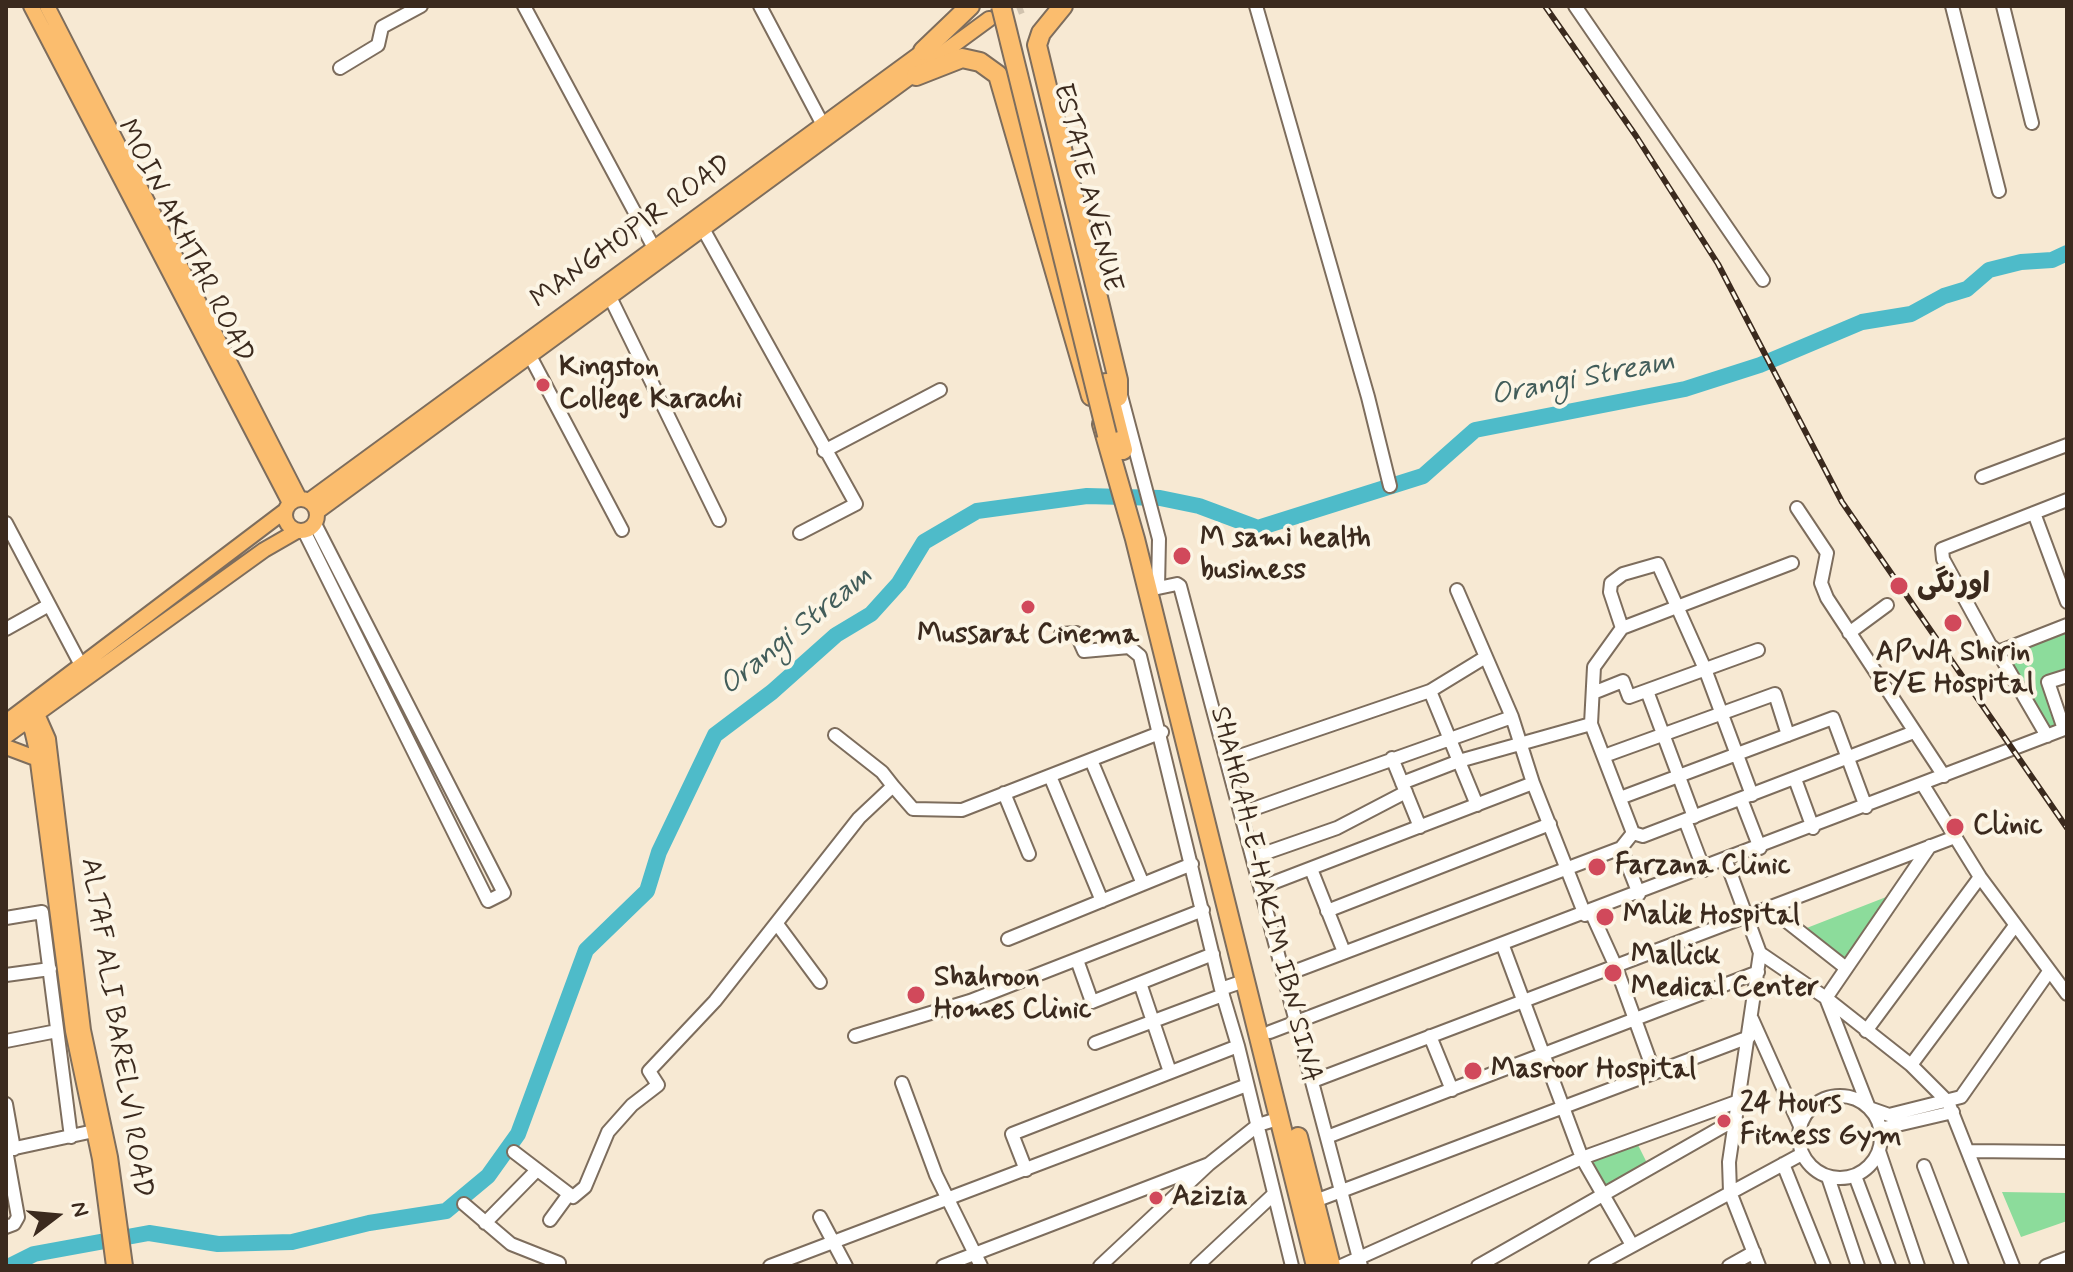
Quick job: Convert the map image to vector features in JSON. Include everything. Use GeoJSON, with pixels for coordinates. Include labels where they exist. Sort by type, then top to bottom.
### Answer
{"type":"FeatureCollection","features":[{"type":"Feature","properties":{"kind":"highway"},"geometry":{"type":"LineString","coordinates":[[923,51],[970,6]]}},
{"type":"Feature","properties":{"kind":"highway","name":"ESTATE AVENUE"},"geometry":{"type":"LineString","coordinates":[[1013,6],[1112,382]]}},
{"type":"Feature","properties":{"kind":"highway"},"geometry":{"type":"LineString","coordinates":[[1063,6],[1041,33],[1037,45],[1112,382],[1113,433]]}},
{"type":"Feature","properties":{"kind":"highway"},"geometry":{"type":"LineString","coordinates":[[991,10],[1113,433],[1140,538]]}},
{"type":"Feature","properties":{"kind":"highway"},"geometry":{"type":"LineString","coordinates":[[916,76],[953,58],[972,59],[990,67],[998,75],[1024,157],[1084,380],[1113,433]]}},
{"type":"Feature","properties":{"kind":"highway"},"geometry":{"type":"LineString","coordinates":[[1024,157],[1009,69],[1016,60],[1027,59],[1037,64],[1042,75]]}},
{"type":"Feature","properties":{"kind":"highway","name":"SHAHRAH-E-HAKIM IBN SINA"},"geometry":{"type":"LineString","coordinates":[[1140,538],[1158,588],[1331,1266]]}},
{"type":"Feature","properties":{"kind":"highway","name":"SHAHRAH-E-HAKIM IBN SINA"},"geometry":{"type":"LineString","coordinates":[[1140,538],[1244,981],[1316,1266]]}},
{"type":"Feature","properties":{"kind":"main road","name":"MOIN AKHTAR ROAD"},"geometry":{"type":"LineString","coordinates":[[31,6],[169,257]]}},
{"type":"Feature","properties":{"kind":"main road","name":"MOIN AKHTAR ROAD"},"geometry":{"type":"LineString","coordinates":[[47,6],[169,257],[302,514]]}},
{"type":"Feature","properties":{"kind":"main road","name":"MANGHOPIR ROAD"},"geometry":{"type":"LineString","coordinates":[[6,722],[30,713],[269,546],[302,514],[654,248],[923,51],[991,10]]}},
{"type":"Feature","properties":{"kind":"main road"},"geometry":{"type":"LineString","coordinates":[[302,514],[916,76],[991,10]]}},
{"type":"Feature","properties":{"kind":"main road","name":"MANGHOPIR ROAD"},"geometry":{"type":"LineString","coordinates":[[6,736],[82,667],[259,530],[302,514]]}},
{"type":"Feature","properties":{"kind":"main road"},"geometry":{"type":"LineString","coordinates":[[259,530],[270,535],[269,546]]}},
{"type":"Feature","properties":{"kind":"main road","name":"ALTAF ALI BARELVI ROAD"},"geometry":{"type":"LineString","coordinates":[[30,713],[71,1018],[94,1131],[105,1158]]}},
{"type":"Feature","properties":{"kind":"main road","name":"ALTAF ALI BARELVI ROAD"},"geometry":{"type":"LineString","coordinates":[[30,713],[48,739],[83,1030],[119,1264]]}},
{"type":"Feature","properties":{"kind":"main road"},"geometry":{"type":"LineString","coordinates":[[6,747],[38,759]]}},
{"type":"Feature","properties":{"kind":"street"},"geometry":{"type":"LineString","coordinates":[[340,68],[378,45],[382,27],[421,6]]}},
{"type":"Feature","properties":{"kind":"street"},"geometry":{"type":"LineString","coordinates":[[524,6],[654,248]]}},
{"type":"Feature","properties":{"kind":"street"},"geometry":{"type":"LineString","coordinates":[[760,6],[823,125]]}},
{"type":"Feature","properties":{"kind":"street"},"geometry":{"type":"LineString","coordinates":[[1257,6],[1364,382],[1390,486]]}},
{"type":"Feature","properties":{"kind":"street"},"geometry":{"type":"LineString","coordinates":[[1575,6],[1763,280]]}},
{"type":"Feature","properties":{"kind":"street"},"geometry":{"type":"LineString","coordinates":[[1952,6],[1999,191]]}},
{"type":"Feature","properties":{"kind":"street"},"geometry":{"type":"LineString","coordinates":[[2003,6],[2032,123]]}},
{"type":"Feature","properties":{"kind":"street"},"geometry":{"type":"LineString","coordinates":[[702,227],[856,504],[800,533]]}},
{"type":"Feature","properties":{"kind":"street"},"geometry":{"type":"LineString","coordinates":[[609,295],[719,520]]}},
{"type":"Feature","properties":{"kind":"street"},"geometry":{"type":"LineString","coordinates":[[529,354],[622,530]]}},
{"type":"Feature","properties":{"kind":"street"},"geometry":{"type":"LineString","coordinates":[[1112,382],[1159,539],[1158,588],[1180,586],[1359,1262]]}},
{"type":"Feature","properties":{"kind":"street"},"geometry":{"type":"LineString","coordinates":[[824,451],[940,390]]}},
{"type":"Feature","properties":{"kind":"street"},"geometry":{"type":"LineString","coordinates":[[1982,477],[2067,445]]}},
{"type":"Feature","properties":{"kind":"street"},"geometry":{"type":"LineString","coordinates":[[2061,733],[1990,645],[1943,559],[1942,549],[2067,500]]}},
{"type":"Feature","properties":{"kind":"street"},"geometry":{"type":"LineString","coordinates":[[1797,508],[1825,546],[1823,590],[1944,776]]}},
{"type":"Feature","properties":{"kind":"street"},"geometry":{"type":"LineString","coordinates":[[2034,513],[2067,602]]}},
{"type":"Feature","properties":{"kind":"street"},"geometry":{"type":"LineString","coordinates":[[302,514],[450,790],[504,893],[488,901],[302,514]]}},
{"type":"Feature","properties":{"kind":"street"},"geometry":{"type":"LineString","coordinates":[[6,523],[82,667]]}},
{"type":"Feature","properties":{"kind":"street"},"geometry":{"type":"LineString","coordinates":[[2054,567],[2067,562]]}},
{"type":"Feature","properties":{"kind":"street"},"geometry":{"type":"LineString","coordinates":[[1633,833],[1591,724],[1594,667],[1622,628],[1792,563]]}},
{"type":"Feature","properties":{"kind":"street"},"geometry":{"type":"LineString","coordinates":[[1622,628],[1609,587],[1623,574],[1658,564],[1674,606],[1705,669],[1736,754],[1760,848]]}},
{"type":"Feature","properties":{"kind":"street"},"geometry":{"type":"LineString","coordinates":[[1457,590],[1512,717],[1533,783],[1567,868],[1616,967],[1654,1072]]}},
{"type":"Feature","properties":{"kind":"street"},"geometry":{"type":"LineString","coordinates":[[6,629],[49,605]]}},
{"type":"Feature","properties":{"kind":"street"},"geometry":{"type":"LineString","coordinates":[[1849,633],[1887,605]]}},
{"type":"Feature","properties":{"kind":"street"},"geometry":{"type":"LineString","coordinates":[[1998,652],[2067,625]]}},
{"type":"Feature","properties":{"kind":"street"},"geometry":{"type":"LineString","coordinates":[[1061,634],[1076,633],[1084,651],[1110,647],[1136,651],[1162,732],[1222,992],[1258,1125],[1288,1264]]}},
{"type":"Feature","properties":{"kind":"street"},"geometry":{"type":"LineString","coordinates":[[1593,693],[1623,681],[1629,697],[1758,650]]}},
{"type":"Feature","properties":{"kind":"street"},"geometry":{"type":"LineString","coordinates":[[1228,760],[1430,691],[1484,658]]}},
{"type":"Feature","properties":{"kind":"street"},"geometry":{"type":"LineString","coordinates":[[2061,733],[2048,682],[2067,676]]}},
{"type":"Feature","properties":{"kind":"street"},"geometry":{"type":"LineString","coordinates":[[1430,691],[1477,805]]}},
{"type":"Feature","properties":{"kind":"street"},"geometry":{"type":"LineString","coordinates":[[1647,691],[1678,776],[1704,870]]}},
{"type":"Feature","properties":{"kind":"street"},"geometry":{"type":"LineString","coordinates":[[1604,756],[1775,694],[1788,735]]}},
{"type":"Feature","properties":{"kind":"street"},"geometry":{"type":"LineString","coordinates":[[1242,813],[1450,736],[1512,717]]}},
{"type":"Feature","properties":{"kind":"street"},"geometry":{"type":"LineString","coordinates":[[1620,798],[1833,718],[1866,807]]}},
{"type":"Feature","properties":{"kind":"street"},"geometry":{"type":"LineString","coordinates":[[1254,857],[1337,828],[1404,788],[1459,761],[1591,724]]}},
{"type":"Feature","properties":{"kind":"street"},"geometry":{"type":"LineString","coordinates":[[835,735],[882,772],[913,809],[962,810],[1162,732]]}},
{"type":"Feature","properties":{"kind":"street"},"geometry":{"type":"LineString","coordinates":[[1633,833],[1643,836],[1914,732]]}},
{"type":"Feature","properties":{"kind":"street"},"geometry":{"type":"LineString","coordinates":[[1270,1032],[2061,733]]}},
{"type":"Feature","properties":{"kind":"street"},"geometry":{"type":"LineString","coordinates":[[1392,758],[1420,827]]}},
{"type":"Feature","properties":{"kind":"street"},"geometry":{"type":"LineString","coordinates":[[1091,760],[1143,884]]}},
{"type":"Feature","properties":{"kind":"street"},"geometry":{"type":"LineString","coordinates":[[1050,776],[1102,901]]}},
{"type":"Feature","properties":{"kind":"street"},"geometry":{"type":"LineString","coordinates":[[1795,779],[1813,828]]}},
{"type":"Feature","properties":{"kind":"street"},"geometry":{"type":"LineString","coordinates":[[1262,887],[1533,783]]}},
{"type":"Feature","properties":{"kind":"street"},"geometry":{"type":"LineString","coordinates":[[1923,785],[2014,927],[2067,994]]}},
{"type":"Feature","properties":{"kind":"street"},"geometry":{"type":"LineString","coordinates":[[514,1152],[569,1194],[576,1195],[591,1181],[600,1146],[608,1132],[632,1105],[658,1085],[649,1071],[715,1001],[859,818],[893,786]]}},
{"type":"Feature","properties":{"kind":"street"},"geometry":{"type":"LineString","coordinates":[[438,796],[450,790]]}},
{"type":"Feature","properties":{"kind":"street"},"geometry":{"type":"LineString","coordinates":[[1004,793],[1029,854]]}},
{"type":"Feature","properties":{"kind":"street"},"geometry":{"type":"LineString","coordinates":[[1327,911],[1550,824]]}},
{"type":"Feature","properties":{"kind":"street"},"geometry":{"type":"LineString","coordinates":[[1285,975],[1621,848],[1633,833]]}},
{"type":"Feature","properties":{"kind":"street"},"geometry":{"type":"LineString","coordinates":[[1313,1081],[1955,837]]}},
{"type":"Feature","properties":{"kind":"street"},"geometry":{"type":"LineString","coordinates":[[1826,998],[1930,846]]}},
{"type":"Feature","properties":{"kind":"street"},"geometry":{"type":"LineString","coordinates":[[1621,848],[1639,894]]}},
{"type":"Feature","properties":{"kind":"street"},"geometry":{"type":"LineString","coordinates":[[1726,861],[1760,953],[1729,1162],[1730,1192],[1759,1266]]}},
{"type":"Feature","properties":{"kind":"street"},"geometry":{"type":"LineString","coordinates":[[1008,939],[1192,864]]}},
{"type":"Feature","properties":{"kind":"street"},"geometry":{"type":"LineString","coordinates":[[1311,869],[1344,952]]}},
{"type":"Feature","properties":{"kind":"street"},"geometry":{"type":"LineString","coordinates":[[1866,1031],[1980,877]]}},
{"type":"Feature","properties":{"kind":"street"},"geometry":{"type":"LineString","coordinates":[[1771,909],[1846,968]]}},
{"type":"Feature","properties":{"kind":"street"},"geometry":{"type":"LineString","coordinates":[[855,1036],[970,1001],[1203,910]]}},
{"type":"Feature","properties":{"kind":"street"},"geometry":{"type":"LineString","coordinates":[[6,918],[42,912],[71,1137]]}},
{"type":"Feature","properties":{"kind":"street"},"geometry":{"type":"LineString","coordinates":[[777,924],[820,982]]}},
{"type":"Feature","properties":{"kind":"street"},"geometry":{"type":"LineString","coordinates":[[1911,1065],[2014,927]]}},
{"type":"Feature","properties":{"kind":"street"},"geometry":{"type":"LineString","coordinates":[[1503,946],[1582,1158],[1632,1245]]}},
{"type":"Feature","properties":{"kind":"street"},"geometry":{"type":"LineString","coordinates":[[1760,953],[1826,998],[1911,1065],[1950,1107],[2013,1266]]}},
{"type":"Feature","properties":{"kind":"street"},"geometry":{"type":"LineString","coordinates":[[1077,960],[1092,1002],[1213,954]]}},
{"type":"Feature","properties":{"kind":"street"},"geometry":{"type":"LineString","coordinates":[[6,975],[50,969]]}},
{"type":"Feature","properties":{"kind":"street"},"geometry":{"type":"LineString","coordinates":[[1327,1137],[1758,972]]}},
{"type":"Feature","properties":{"kind":"street"},"geometry":{"type":"LineString","coordinates":[[1880,1129],[1950,1107],[1961,1097],[2048,973]]}},
{"type":"Feature","properties":{"kind":"street"},"geometry":{"type":"LineString","coordinates":[[1095,1043],[1153,1022],[1244,981]]}},
{"type":"Feature","properties":{"kind":"street"},"geometry":{"type":"LineString","coordinates":[[1140,983],[1170,1072]]}},
{"type":"Feature","properties":{"kind":"street"},"geometry":{"type":"LineString","coordinates":[[1826,998],[1880,1129],[1879,1151],[1918,1266]]}},
{"type":"Feature","properties":{"kind":"street"},"geometry":{"type":"LineString","coordinates":[[1752,1019],[1800,1126],[1802,1154],[1815,1171],[1828,1177],[1855,1176],[1865,1170],[1879,1151]]}},
{"type":"Feature","properties":{"kind":"street"},"geometry":{"type":"LineString","coordinates":[[6,1041],[57,1031]]}},
{"type":"Feature","properties":{"kind":"street"},"geometry":{"type":"LineString","coordinates":[[1430,1036],[1452,1090]]}},
{"type":"Feature","properties":{"kind":"street"},"geometry":{"type":"LineString","coordinates":[[1315,1201],[1749,1037]]}},
{"type":"Feature","properties":{"kind":"street"},"geometry":{"type":"LineString","coordinates":[[1026,1170],[1012,1134],[1238,1046]]}},
{"type":"Feature","properties":{"kind":"street"},"geometry":{"type":"LineString","coordinates":[[902,1083],[947,1200],[981,1266]]}},
{"type":"Feature","properties":{"kind":"street"},"geometry":{"type":"LineString","coordinates":[[770,1266],[1247,1085]]}},
{"type":"Feature","properties":{"kind":"street"},"geometry":{"type":"LineString","coordinates":[[1800,1126],[1808,1110],[1832,1096],[1857,1099],[1869,1108],[1889,1115],[1950,1107]]}},
{"type":"Feature","properties":{"kind":"street"},"geometry":{"type":"LineString","coordinates":[[1341,1266],[1359,1262],[1582,1158],[1739,1101]]}},
{"type":"Feature","properties":{"kind":"street"},"geometry":{"type":"LineString","coordinates":[[6,1104],[14,1149]]}},
{"type":"Feature","properties":{"kind":"street"},"geometry":{"type":"LineString","coordinates":[[1100,1266],[1209,1164],[1258,1125],[1281,1118]]}},
{"type":"Feature","properties":{"kind":"street"},"geometry":{"type":"LineString","coordinates":[[1478,1266],[1736,1119]]}},
{"type":"Feature","properties":{"kind":"street"},"geometry":{"type":"LineString","coordinates":[[6,1227],[14,1224],[18,1217],[6,1150],[94,1131]]}},
{"type":"Feature","properties":{"kind":"street"},"geometry":{"type":"LineString","coordinates":[[1969,1151],[2067,1152]]}},
{"type":"Feature","properties":{"kind":"street"},"geometry":{"type":"LineString","coordinates":[[1595,1266],[1802,1154]]}},
{"type":"Feature","properties":{"kind":"street"},"geometry":{"type":"LineString","coordinates":[[943,1266],[1209,1164]]}},
{"type":"Feature","properties":{"kind":"street"},"geometry":{"type":"LineString","coordinates":[[1783,1164],[1824,1266]]}},
{"type":"Feature","properties":{"kind":"street"},"geometry":{"type":"LineString","coordinates":[[1924,1166],[1962,1266]]}},
{"type":"Feature","properties":{"kind":"street"},"geometry":{"type":"LineString","coordinates":[[485,1223],[537,1170]]}},
{"type":"Feature","properties":{"kind":"street"},"geometry":{"type":"LineString","coordinates":[[1855,1176],[1889,1266]]}},
{"type":"Feature","properties":{"kind":"street"},"geometry":{"type":"LineString","coordinates":[[1828,1177],[1858,1266]]}},
{"type":"Feature","properties":{"kind":"street"},"geometry":{"type":"LineString","coordinates":[[550,1220],[569,1194]]}},
{"type":"Feature","properties":{"kind":"street"},"geometry":{"type":"LineString","coordinates":[[1197,1266],[1274,1194]]}},
{"type":"Feature","properties":{"kind":"street"},"geometry":{"type":"LineString","coordinates":[[464,1204],[511,1244],[559,1263]]}},
{"type":"Feature","properties":{"kind":"street"},"geometry":{"type":"LineString","coordinates":[[820,1217],[846,1266]]}},
{"type":"Feature","properties":{"kind":"street"},"geometry":{"type":"LineString","coordinates":[[1729,1266],[1754,1252]]}},
{"type":"Feature","properties":{"kind":"street"},"geometry":{"type":"LineString","coordinates":[[2046,1266],[2067,1258]]}},
{"type":"Feature","properties":{"kind":"green space"},"geometry":{"type":"Polygon","coordinates":[[[2063,626],[2067,636],[2067,676],[2048,681],[2064,729],[2047,736],[1998,652],[2063,626]]]}},
{"type":"Feature","properties":{"kind":"green space"},"geometry":{"type":"Polygon","coordinates":[[[1899,892],[1846,968],[1799,931],[1899,892]]]}},
{"type":"Feature","properties":{"kind":"green space"},"geometry":{"type":"Polygon","coordinates":[[[1635,1139],[1650,1169],[1605,1195],[1582,1158],[1635,1139]]]}},
{"type":"Feature","properties":{"kind":"green space"},"geometry":{"type":"Polygon","coordinates":[[[2002,1192],[2067,1193],[2067,1221],[2021,1237],[2002,1192]]]}},
{"type":"Feature","properties":{"kind":"waterway","name":"Orangi Stream"},"geometry":{"type":"LineString","coordinates":[[10,1266],[34,1254],[149,1233],[218,1244],[292,1242],[369,1223],[446,1211],[488,1176],[518,1134],[586,950],[647,891],[659,852],[715,735],[772,692],[836,635],[871,614],[899,583],[924,542],[977,511],[1087,496],[1160,498],[1199,506],[1258,528],[1423,476],[1475,430],[1685,389],[1760,365],[1862,322],[1911,314],[1944,296],[1967,289],[1989,270],[2021,262],[2052,260],[2067,253]]}},
{"type":"Feature","properties":{"kind":"tunnel"},"geometry":{"type":"LineString","coordinates":[[997,16],[1022,6]]}},
{"type":"Feature","properties":{"kind":"railway"},"geometry":{"type":"LineString","coordinates":[[1545,6],[1636,136],[1718,264],[1842,502],[2067,828]]}},
{"type":"Feature","properties":{"kind":"place","name":"Kingston College Karachi"},"geometry":{"type":"Point","coordinates":[543,385]}},
{"type":"Feature","properties":{"kind":"place","name":"M sami health business"},"geometry":{"type":"Point","coordinates":[1182,556]}},
{"type":"Feature","properties":{"kind":"place","name":"اورنگی"},"geometry":{"type":"Point","coordinates":[1899,586]}},
{"type":"Feature","properties":{"kind":"place","name":"Mussarat Cinema"},"geometry":{"type":"Point","coordinates":[1028,607]}},
{"type":"Feature","properties":{"kind":"place","name":"APWA Shirin EYE Hospital"},"geometry":{"type":"Point","coordinates":[1953,623]}},
{"type":"Feature","properties":{"kind":"place","name":"Clinic"},"geometry":{"type":"Point","coordinates":[1955,827]}},
{"type":"Feature","properties":{"kind":"place","name":"Farzana Clinic"},"geometry":{"type":"Point","coordinates":[1597,867]}},
{"type":"Feature","properties":{"kind":"place","name":"Malik Hospital"},"geometry":{"type":"Point","coordinates":[1605,917]}},
{"type":"Feature","properties":{"kind":"place","name":"Mallick Medical Center"},"geometry":{"type":"Point","coordinates":[1613,973]}},
{"type":"Feature","properties":{"kind":"place","name":"Shahroon Homes Clinic"},"geometry":{"type":"Point","coordinates":[916,995]}},
{"type":"Feature","properties":{"kind":"place","name":"Masroor Hospital"},"geometry":{"type":"Point","coordinates":[1473,1071]}},
{"type":"Feature","properties":{"kind":"place","name":"24 Hours Fitness Gym"},"geometry":{"type":"Point","coordinates":[1724,1121]}},
{"type":"Feature","properties":{"kind":"place","name":"Azizia"},"geometry":{"type":"Point","coordinates":[1156,1198]}}]}
